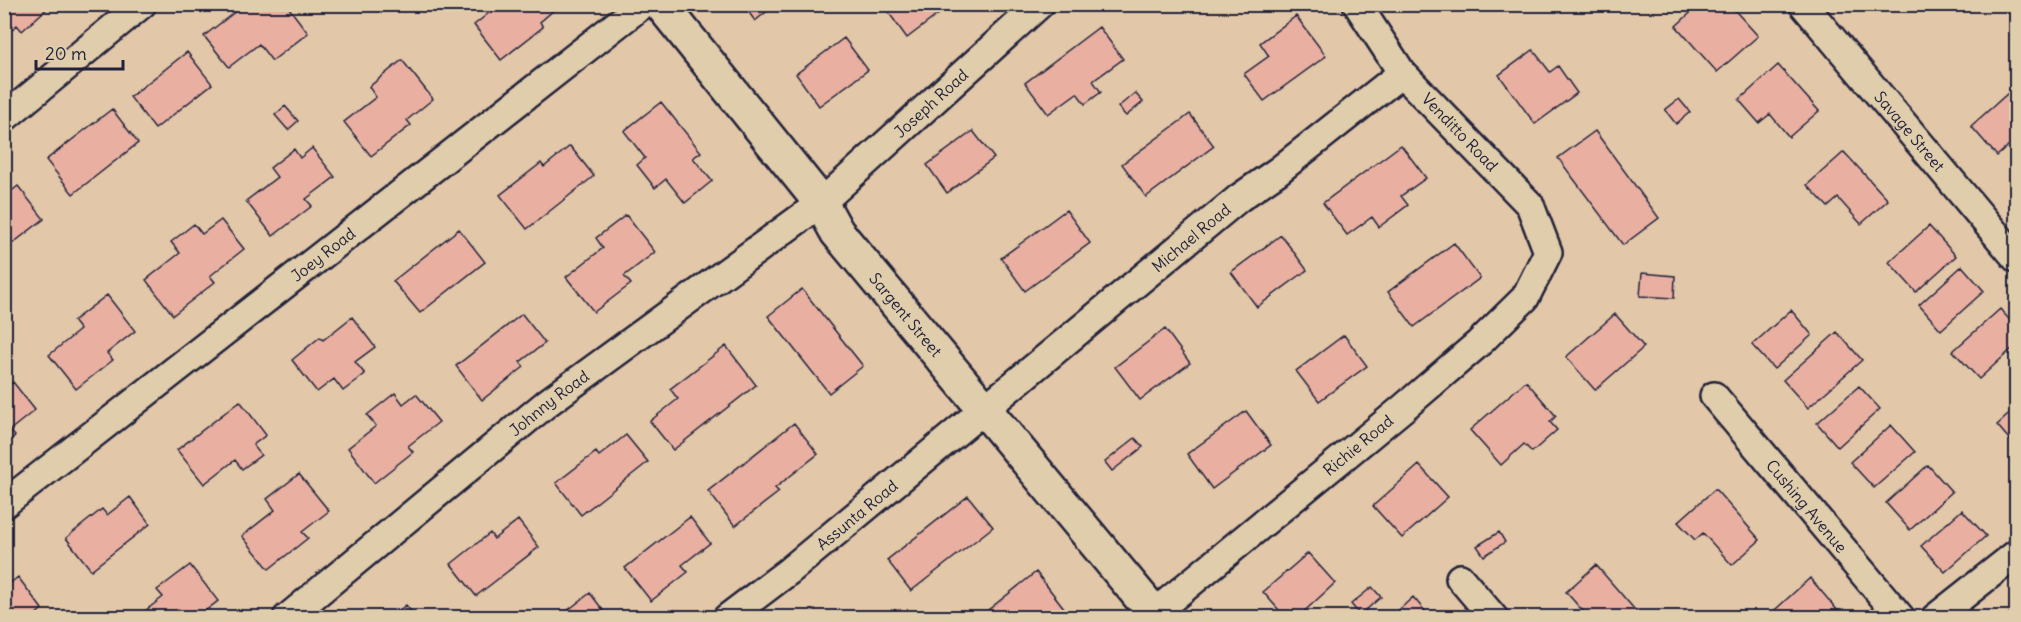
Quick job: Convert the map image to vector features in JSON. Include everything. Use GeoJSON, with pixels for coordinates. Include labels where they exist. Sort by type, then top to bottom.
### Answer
{"type":"FeatureCollection","features":[{"type":"Feature","properties":{"kind":"street"},"geometry":{"type":"LineString","coordinates":[[4,118],[142,4]]}},
{"type":"Feature","properties":{"kind":"street","name":"Joey Road"},"geometry":{"type":"LineString","coordinates":[[4,504],[643,4]]}},
{"type":"Feature","properties":{"kind":"street","name":"Sargent Street"},"geometry":{"type":"LineString","coordinates":[[661,4],[821,203],[837,232],[1154,616]]}},
{"type":"Feature","properties":{"kind":"street","name":"Joseph Road"},"geometry":{"type":"LineString","coordinates":[[821,203],[1040,4]]}},
{"type":"Feature","properties":{"kind":"street","name":"Venditto Road"},"geometry":{"type":"LineString","coordinates":[[1357,4],[1402,72],[1530,205],[1548,252],[1543,263]]}},
{"type":"Feature","properties":{"kind":"street","name":"Savage Street"},"geometry":{"type":"LineString","coordinates":[[1803,4],[2016,258]]}},
{"type":"Feature","properties":{"kind":"street","name":"Michael Road"},"geometry":{"type":"LineString","coordinates":[[984,408],[1239,198],[1278,171],[1402,72]]}},
{"type":"Feature","properties":{"kind":"street","name":"Johnny Road"},"geometry":{"type":"LineString","coordinates":[[287,618],[547,403],[821,203]]}},
{"type":"Feature","properties":{"kind":"street","name":"Richie Road"},"geometry":{"type":"LineString","coordinates":[[1154,616],[1479,343],[1525,298],[1543,263]]}},
{"type":"Feature","properties":{"kind":"street","name":"Cushing Avenue"},"geometry":{"type":"LineString","coordinates":[[1714,396],[1901,618]]}},
{"type":"Feature","properties":{"kind":"street","name":"Assunta Road"},"geometry":{"type":"LineString","coordinates":[[727,618],[789,571],[984,408]]}},
{"type":"Feature","properties":{"kind":"street"},"geometry":{"type":"LineString","coordinates":[[1935,618],[2016,554]]}},
{"type":"Feature","properties":{"kind":"street"},"geometry":{"type":"LineString","coordinates":[[1460,578],[1494,618]]}},
{"type":"Feature","properties":{"kind":"building"},"geometry":{"type":"Polygon","coordinates":[[[4,4],[52,4],[22,31],[17,25],[6,35],[4,4]]]}},
{"type":"Feature","properties":{"kind":"building"},"geometry":{"type":"Polygon","coordinates":[[[245,4],[286,4],[308,33],[272,61],[259,44],[229,67],[204,36],[245,4]]]}},
{"type":"Feature","properties":{"kind":"building"},"geometry":{"type":"Polygon","coordinates":[[[500,4],[561,4],[540,22],[543,27],[501,60],[474,25],[500,4]]]}},
{"type":"Feature","properties":{"kind":"building"},"geometry":{"type":"Polygon","coordinates":[[[743,4],[776,4],[755,21],[743,4]]]}},
{"type":"Feature","properties":{"kind":"building"},"geometry":{"type":"Polygon","coordinates":[[[886,4],[952,4],[907,38],[884,6],[886,4]]]}},
{"type":"Feature","properties":{"kind":"building"},"geometry":{"type":"Polygon","coordinates":[[[1700,4],[1729,4],[1758,36],[1717,72],[1676,26],[1700,4]]]}},
{"type":"Feature","properties":{"kind":"building"},"geometry":{"type":"Polygon","coordinates":[[[1296,16],[1326,56],[1264,101],[1244,74],[1269,56],[1260,43],[1296,16]]]}},
{"type":"Feature","properties":{"kind":"building"},"geometry":{"type":"Polygon","coordinates":[[[1099,27],[1123,59],[1093,81],[1101,92],[1085,104],[1077,93],[1048,114],[1025,83],[1099,27]]]}},
{"type":"Feature","properties":{"kind":"building"},"geometry":{"type":"Polygon","coordinates":[[[844,38],[868,70],[819,106],[796,74],[844,38]]]}},
{"type":"Feature","properties":{"kind":"building"},"geometry":{"type":"Polygon","coordinates":[[[1533,50],[1550,72],[1558,66],[1577,93],[1535,124],[1499,75],[1533,50]]]}},
{"type":"Feature","properties":{"kind":"building"},"geometry":{"type":"Polygon","coordinates":[[[187,52],[212,84],[155,129],[130,97],[187,52]]]}},
{"type":"Feature","properties":{"kind":"building"},"geometry":{"type":"Polygon","coordinates":[[[402,60],[433,99],[407,120],[411,125],[371,156],[344,122],[376,97],[369,87],[402,60]]]}},
{"type":"Feature","properties":{"kind":"building"},"geometry":{"type":"Polygon","coordinates":[[[1778,65],[1819,111],[1789,137],[1770,114],[1759,123],[1739,100],[1778,65]]]}},
{"type":"Feature","properties":{"kind":"building"},"geometry":{"type":"Polygon","coordinates":[[[2016,86],[2016,139],[1997,156],[1971,126],[2016,86]]]}},
{"type":"Feature","properties":{"kind":"building"},"geometry":{"type":"Polygon","coordinates":[[[1135,93],[1143,102],[1126,116],[1118,107],[1135,93]]]}},
{"type":"Feature","properties":{"kind":"building"},"geometry":{"type":"Polygon","coordinates":[[[1679,99],[1690,112],[1676,124],[1665,110],[1679,99]]]}},
{"type":"Feature","properties":{"kind":"building"},"geometry":{"type":"Polygon","coordinates":[[[661,102],[701,152],[693,158],[712,181],[685,203],[666,179],[655,188],[637,165],[645,158],[624,131],[661,102]]]}},
{"type":"Feature","properties":{"kind":"building"},"geometry":{"type":"Polygon","coordinates":[[[285,106],[298,121],[288,130],[275,115],[285,106]]]}},
{"type":"Feature","properties":{"kind":"building"},"geometry":{"type":"Polygon","coordinates":[[[112,109],[138,143],[73,194],[46,160],[112,109]]]}},
{"type":"Feature","properties":{"kind":"building"},"geometry":{"type":"Polygon","coordinates":[[[1190,114],[1214,146],[1146,197],[1122,164],[1190,114]]]}},
{"type":"Feature","properties":{"kind":"building"},"geometry":{"type":"Polygon","coordinates":[[[973,131],[994,158],[947,193],[927,165],[973,131]]]}},
{"type":"Feature","properties":{"kind":"building"},"geometry":{"type":"Polygon","coordinates":[[[1595,131],[1659,218],[1623,245],[1558,158],[1595,131]]]}},
{"type":"Feature","properties":{"kind":"building"},"geometry":{"type":"Polygon","coordinates":[[[1401,145],[1426,178],[1401,196],[1408,205],[1379,227],[1372,217],[1347,235],[1323,203],[1401,145]]]}},
{"type":"Feature","properties":{"kind":"building"},"geometry":{"type":"Polygon","coordinates":[[[570,146],[594,176],[527,229],[500,195],[541,163],[544,167],[570,146]]]}},
{"type":"Feature","properties":{"kind":"building"},"geometry":{"type":"Polygon","coordinates":[[[312,148],[335,177],[306,199],[312,206],[273,236],[246,201],[277,177],[270,168],[294,149],[300,158],[312,148]]]}},
{"type":"Feature","properties":{"kind":"building"},"geometry":{"type":"Polygon","coordinates":[[[1844,152],[1888,200],[1861,224],[1838,198],[1828,207],[1807,185],[1844,152]]]}},
{"type":"Feature","properties":{"kind":"building"},"geometry":{"type":"Polygon","coordinates":[[[18,186],[44,219],[4,250],[4,197],[18,186]]]}},
{"type":"Feature","properties":{"kind":"building"},"geometry":{"type":"Polygon","coordinates":[[[1066,210],[1090,243],[1025,291],[1001,258],[1066,210]]]}},
{"type":"Feature","properties":{"kind":"building"},"geometry":{"type":"Polygon","coordinates":[[[626,215],[655,252],[624,276],[631,284],[594,312],[566,277],[603,248],[596,238],[626,215]]]}},
{"type":"Feature","properties":{"kind":"building"},"geometry":{"type":"Polygon","coordinates":[[[221,220],[244,249],[210,276],[215,282],[173,315],[146,280],[180,253],[171,242],[194,224],[202,234],[221,220]]]}},
{"type":"Feature","properties":{"kind":"building"},"geometry":{"type":"Polygon","coordinates":[[[1929,226],[1956,256],[1916,292],[1889,262],[1929,226]]]}},
{"type":"Feature","properties":{"kind":"building"},"geometry":{"type":"Polygon","coordinates":[[[459,229],[485,262],[420,313],[393,281],[459,229]]]}},
{"type":"Feature","properties":{"kind":"building"},"geometry":{"type":"Polygon","coordinates":[[[1281,235],[1307,270],[1257,307],[1231,272],[1281,235]]]}},
{"type":"Feature","properties":{"kind":"building"},"geometry":{"type":"Polygon","coordinates":[[[1454,243],[1480,278],[1414,327],[1388,292],[1454,243]]]}},
{"type":"Feature","properties":{"kind":"building"},"geometry":{"type":"Polygon","coordinates":[[[1962,266],[1984,291],[1941,330],[1919,305],[1962,266]]]}},
{"type":"Feature","properties":{"kind":"building"},"geometry":{"type":"Polygon","coordinates":[[[1642,273],[1675,276],[1674,298],[1640,296],[1642,273]]]}},
{"type":"Feature","properties":{"kind":"building"},"geometry":{"type":"Polygon","coordinates":[[[802,289],[863,366],[829,393],[768,316],[802,289]]]}},
{"type":"Feature","properties":{"kind":"building"},"geometry":{"type":"Polygon","coordinates":[[[107,295],[135,331],[107,353],[113,360],[76,389],[49,355],[80,330],[73,321],[107,295]]]}},
{"type":"Feature","properties":{"kind":"building"},"geometry":{"type":"Polygon","coordinates":[[[2000,309],[2016,327],[2016,345],[1979,379],[1953,351],[2000,309]]]}},
{"type":"Feature","properties":{"kind":"building"},"geometry":{"type":"Polygon","coordinates":[[[1791,310],[1812,335],[1774,369],[1752,345],[1791,310]]]}},
{"type":"Feature","properties":{"kind":"building"},"geometry":{"type":"Polygon","coordinates":[[[522,314],[545,343],[520,362],[524,367],[482,400],[456,366],[522,314]]]}},
{"type":"Feature","properties":{"kind":"building"},"geometry":{"type":"Polygon","coordinates":[[[1615,314],[1644,347],[1595,390],[1566,357],[1615,314]]]}},
{"type":"Feature","properties":{"kind":"building"},"geometry":{"type":"Polygon","coordinates":[[[352,317],[375,347],[355,362],[365,374],[343,391],[334,379],[317,392],[292,360],[320,337],[323,340],[352,317]]]}},
{"type":"Feature","properties":{"kind":"building"},"geometry":{"type":"Polygon","coordinates":[[[1165,329],[1190,363],[1140,400],[1115,367],[1165,329]]]}},
{"type":"Feature","properties":{"kind":"building"},"geometry":{"type":"Polygon","coordinates":[[[1837,332],[1862,360],[1808,408],[1783,380],[1837,332]]]}},
{"type":"Feature","properties":{"kind":"building"},"geometry":{"type":"Polygon","coordinates":[[[1344,335],[1367,366],[1319,401],[1296,371],[1344,335]]]}},
{"type":"Feature","properties":{"kind":"building"},"geometry":{"type":"Polygon","coordinates":[[[726,346],[756,385],[673,450],[650,421],[678,399],[670,389],[726,346]]]}},
{"type":"Feature","properties":{"kind":"building"},"geometry":{"type":"Polygon","coordinates":[[[1526,381],[1556,416],[1550,422],[1557,430],[1532,452],[1524,444],[1501,465],[1470,430],[1526,381]]]}},
{"type":"Feature","properties":{"kind":"building"},"geometry":{"type":"Polygon","coordinates":[[[13,382],[35,410],[10,430],[15,436],[4,444],[4,389],[13,382]]]}},
{"type":"Feature","properties":{"kind":"building"},"geometry":{"type":"Polygon","coordinates":[[[1859,386],[1880,409],[1838,447],[1817,423],[1859,386]]]}},
{"type":"Feature","properties":{"kind":"building"},"geometry":{"type":"Polygon","coordinates":[[[395,393],[403,404],[416,394],[439,422],[408,446],[413,452],[374,483],[348,448],[376,426],[367,415],[395,393]]]}},
{"type":"Feature","properties":{"kind":"building"},"geometry":{"type":"Polygon","coordinates":[[[240,401],[266,435],[253,445],[261,455],[242,469],[235,460],[204,484],[177,450],[240,401]]]}},
{"type":"Feature","properties":{"kind":"building"},"geometry":{"type":"Polygon","coordinates":[[[2016,408],[2016,447],[1997,425],[2016,408]]]}},
{"type":"Feature","properties":{"kind":"building"},"geometry":{"type":"Polygon","coordinates":[[[1246,411],[1271,445],[1212,489],[1187,454],[1246,411]]]}},
{"type":"Feature","properties":{"kind":"building"},"geometry":{"type":"Polygon","coordinates":[[[794,423],[818,454],[775,488],[779,492],[735,526],[708,491],[794,423]]]}},
{"type":"Feature","properties":{"kind":"building"},"geometry":{"type":"Polygon","coordinates":[[[1891,425],[1915,452],[1874,488],[1850,462],[1891,425]]]}},
{"type":"Feature","properties":{"kind":"building"},"geometry":{"type":"Polygon","coordinates":[[[626,435],[648,462],[581,515],[556,483],[596,452],[599,456],[626,435]]]}},
{"type":"Feature","properties":{"kind":"building"},"geometry":{"type":"Polygon","coordinates":[[[1135,438],[1143,447],[1112,471],[1105,462],[1135,438]]]}},
{"type":"Feature","properties":{"kind":"building"},"geometry":{"type":"Polygon","coordinates":[[[1419,465],[1448,497],[1402,538],[1373,506],[1419,465]]]}},
{"type":"Feature","properties":{"kind":"building"},"geometry":{"type":"Polygon","coordinates":[[[1928,465],[1952,492],[1910,530],[1886,503],[1928,465]]]}},
{"type":"Feature","properties":{"kind":"building"},"geometry":{"type":"Polygon","coordinates":[[[299,474],[329,511],[302,532],[308,538],[269,569],[242,536],[275,510],[267,499],[299,474]]]}},
{"type":"Feature","properties":{"kind":"building"},"geometry":{"type":"Polygon","coordinates":[[[1715,489],[1760,540],[1732,565],[1703,533],[1695,540],[1678,522],[1715,489]]]}},
{"type":"Feature","properties":{"kind":"building"},"geometry":{"type":"Polygon","coordinates":[[[968,496],[993,527],[911,591],[887,560],[968,496]]]}},
{"type":"Feature","properties":{"kind":"building"},"geometry":{"type":"Polygon","coordinates":[[[130,497],[150,524],[91,570],[66,538],[102,509],[107,515],[130,497]]]}},
{"type":"Feature","properties":{"kind":"building"},"geometry":{"type":"Polygon","coordinates":[[[1962,510],[1986,536],[1945,572],[1921,546],[1962,510]]]}},
{"type":"Feature","properties":{"kind":"building"},"geometry":{"type":"Polygon","coordinates":[[[690,517],[710,543],[682,565],[688,572],[651,601],[625,568],[690,517]]]}},
{"type":"Feature","properties":{"kind":"building"},"geometry":{"type":"Polygon","coordinates":[[[518,520],[539,547],[476,596],[451,564],[490,533],[494,539],[518,520]]]}},
{"type":"Feature","properties":{"kind":"building"},"geometry":{"type":"Polygon","coordinates":[[[1499,532],[1505,542],[1484,556],[1477,546],[1499,532]]]}},
{"type":"Feature","properties":{"kind":"building"},"geometry":{"type":"Polygon","coordinates":[[[1308,553],[1335,583],[1297,618],[1286,618],[1263,592],[1308,553]]]}},
{"type":"Feature","properties":{"kind":"building"},"geometry":{"type":"Polygon","coordinates":[[[190,565],[218,601],[196,618],[136,618],[163,597],[157,590],[190,565]]]}},
{"type":"Feature","properties":{"kind":"building"},"geometry":{"type":"Polygon","coordinates":[[[1596,565],[1642,618],[1589,618],[1566,592],[1596,565]]]}},
{"type":"Feature","properties":{"kind":"building"},"geometry":{"type":"Polygon","coordinates":[[[1036,572],[1064,608],[1052,618],[978,618],[1036,572]]]}},
{"type":"Feature","properties":{"kind":"building"},"geometry":{"type":"Polygon","coordinates":[[[18,577],[42,609],[32,618],[4,618],[4,588],[18,577]]]}},
{"type":"Feature","properties":{"kind":"building"},"geometry":{"type":"Polygon","coordinates":[[[1810,578],[1844,618],[1766,618],[1810,578]]]}},
{"type":"Feature","properties":{"kind":"building"},"geometry":{"type":"Polygon","coordinates":[[[1372,587],[1381,597],[1360,615],[1351,604],[1372,587]]]}},
{"type":"Feature","properties":{"kind":"building"},"geometry":{"type":"Polygon","coordinates":[[[590,593],[609,618],[558,618],[590,593]]]}},
{"type":"Feature","properties":{"kind":"building"},"geometry":{"type":"Polygon","coordinates":[[[1413,597],[1431,618],[1390,618],[1413,597]]]}},
{"type":"Feature","properties":{"kind":"building"},"geometry":{"type":"Polygon","coordinates":[[[406,605],[416,618],[389,618],[406,605]]]}},
{"type":"Feature","properties":{"kind":"building"},"geometry":{"type":"Polygon","coordinates":[[[2016,607],[2016,618],[2004,618],[2016,607]]]}}]}
